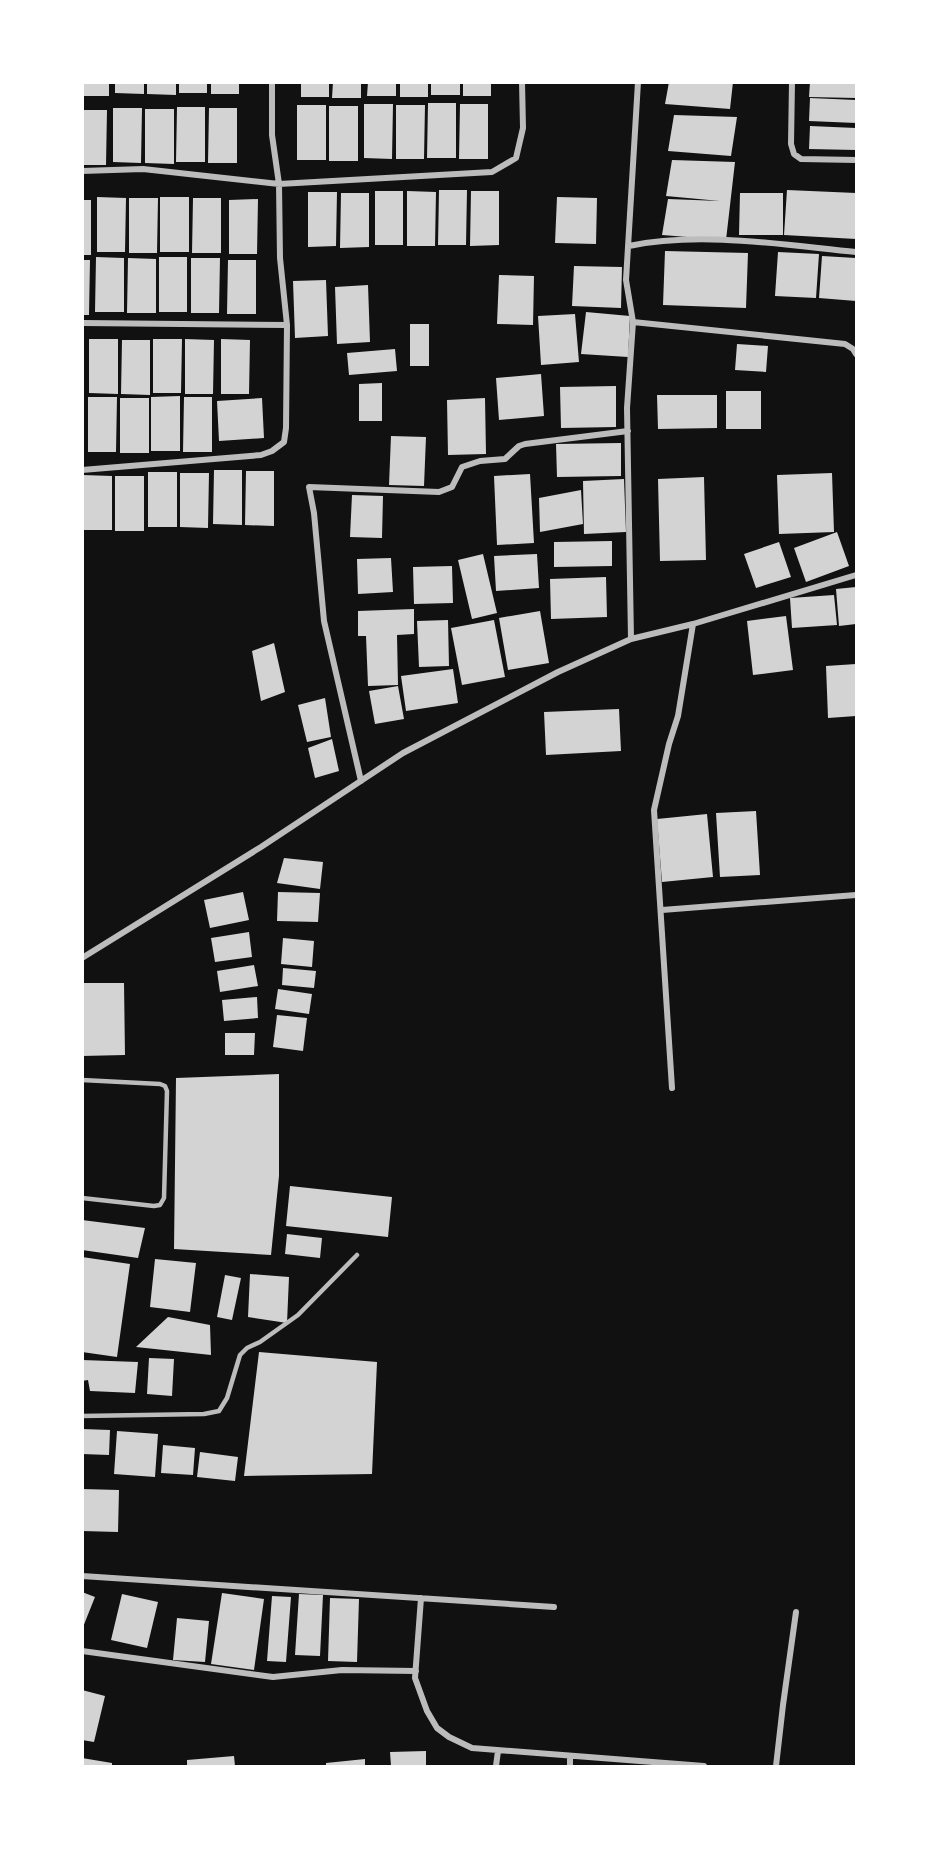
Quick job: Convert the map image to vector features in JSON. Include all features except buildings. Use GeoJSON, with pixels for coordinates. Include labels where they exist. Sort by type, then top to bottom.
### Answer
{"type":"FeatureCollection","features":[{"type":"Feature","properties":{"kind":"street"},"geometry":{"type":"LineString","coordinates":[[82,470],[261,455],[272,452],[284,442],[287,325],[280,258],[279,184],[272,135],[272,82]]}},
{"type":"Feature","properties":{"kind":"street"},"geometry":{"type":"LineString","coordinates":[[82,171],[143,169],[279,184],[492,172],[516,158],[523,128],[522,82]]}},
{"type":"Feature","properties":{"kind":"street"},"geometry":{"type":"LineString","coordinates":[[631,639],[627,408],[633,322],[626,280],[638,82]]}},
{"type":"Feature","properties":{"kind":"street"},"geometry":{"type":"LineString","coordinates":[[792,82],[791,144],[794,154],[801,159],[856,160]]}},
{"type":"Feature","properties":{"kind":"street"},"geometry":{"type":"LineString","coordinates":[[629,246],[659,240],[703,240],[856,252]]}},
{"type":"Feature","properties":{"kind":"street"},"geometry":{"type":"LineString","coordinates":[[633,322],[845,344],[856,354]]}},
{"type":"Feature","properties":{"kind":"street"},"geometry":{"type":"LineString","coordinates":[[82,323],[287,325]]}},
{"type":"Feature","properties":{"kind":"street"},"geometry":{"type":"LineString","coordinates":[[361,781],[324,621],[314,513],[309,487],[439,492],[452,487],[462,467],[480,461],[505,459],[519,446],[525,444],[628,431]]}},
{"type":"Feature","properties":{"kind":"street"},"geometry":{"type":"LineString","coordinates":[[82,958],[261,847],[403,753],[558,672],[631,639],[693,624],[856,575]]}},
{"type":"Feature","properties":{"kind":"street"},"geometry":{"type":"LineString","coordinates":[[672,1088],[654,810],[678,716],[693,624]]}},
{"type":"Feature","properties":{"kind":"street"},"geometry":{"type":"LineString","coordinates":[[662,910],[856,895]]}},
{"type":"Feature","properties":{"kind":"street"},"geometry":{"type":"LineString","coordinates":[[82,1576],[554,1607]]}},
{"type":"Feature","properties":{"kind":"street"},"geometry":{"type":"LineString","coordinates":[[421,1599],[415,1678],[427,1711],[437,1728],[449,1737],[472,1748],[704,1767]]}},
{"type":"Feature","properties":{"kind":"street"},"geometry":{"type":"LineString","coordinates":[[776,1767],[796,1612]]}},
{"type":"Feature","properties":{"kind":"street"},"geometry":{"type":"LineString","coordinates":[[82,1652],[273,1677],[342,1670],[416,1671]]}},
{"type":"Feature","properties":{"kind":"street"},"geometry":{"type":"LineString","coordinates":[[496,1767],[498,1751]]}},
{"type":"Feature","properties":{"kind":"street"},"geometry":{"type":"LineString","coordinates":[[570,1757],[570,1767]]}},
{"type":"Feature","properties":{"kind":"lane"},"geometry":{"type":"LineString","coordinates":[[82,1080],[160,1084],[165,1086],[167,1091],[164,1198],[160,1205],[82,1198]]}},
{"type":"Feature","properties":{"kind":"lane"},"geometry":{"type":"LineString","coordinates":[[82,1416],[204,1414],[219,1411],[227,1398],[240,1355],[298,1315],[357,1255]]}}]}
